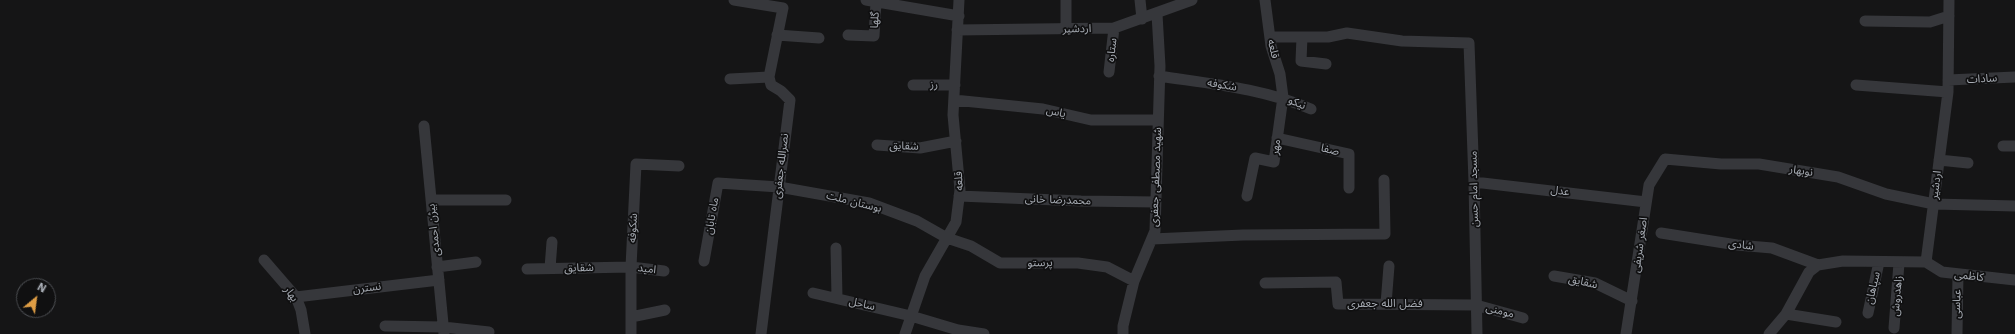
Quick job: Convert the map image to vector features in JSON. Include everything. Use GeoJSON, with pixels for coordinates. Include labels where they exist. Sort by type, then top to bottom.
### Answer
{"type":"FeatureCollection","features":[{"type":"Feature","properties":{"kind":"street"},"geometry":{"type":"LineString","coordinates":[[730,79],[769,77],[783,8],[734,0]]}},
{"type":"Feature","properties":{"kind":"street"},"geometry":{"type":"LineString","coordinates":[[871,1],[959,16],[959,0]]}},
{"type":"Feature","properties":{"kind":"street"},"geometry":{"type":"LineString","coordinates":[[1066,0],[1066,29]]}},
{"type":"Feature","properties":{"kind":"street"},"geometry":{"type":"LineString","coordinates":[[1140,0],[1142,19]]}},
{"type":"Feature","properties":{"kind":"street","name":"اردشیر"},"geometry":{"type":"LineString","coordinates":[[958,30],[1114,28],[1157,14],[1174,3],[1192,0]]}},
{"type":"Feature","properties":{"kind":"street","name":"قلعه"},"geometry":{"type":"LineString","coordinates":[[1265,0],[1270,37],[1283,97]]}},
{"type":"Feature","properties":{"kind":"street","name":"اردشیر"},"geometry":{"type":"LineString","coordinates":[[1926,262],[1948,86],[1949,0]]}},
{"type":"Feature","properties":{"kind":"street","name":"گلها"},"geometry":{"type":"LineString","coordinates":[[848,35],[874,36],[871,1]]}},
{"type":"Feature","properties":{"kind":"street","name":"شهید مصطفی جعفری"},"geometry":{"type":"LineString","coordinates":[[1123,334],[1123,326],[1134,281],[1155,231],[1159,76],[1157,14]]}},
{"type":"Feature","properties":{"kind":"street","name":"قلعه"},"geometry":{"type":"LineString","coordinates":[[905,334],[924,276],[956,222],[960,196],[953,115],[959,16]]}},
{"type":"Feature","properties":{"kind":"street"},"geometry":{"type":"LineString","coordinates":[[1865,21],[1930,22],[1949,16]]}},
{"type":"Feature","properties":{"kind":"street","name":"ستاره"},"geometry":{"type":"LineString","coordinates":[[1109,72],[1114,28]]}},
{"type":"Feature","properties":{"kind":"street","name":"مسجد امام حسن"},"geometry":{"type":"LineString","coordinates":[[1302,37],[1328,37],[1347,33],[1402,40],[1469,43],[1477,334]]}},
{"type":"Feature","properties":{"kind":"street"},"geometry":{"type":"LineString","coordinates":[[777,36],[819,38]]}},
{"type":"Feature","properties":{"kind":"street"},"geometry":{"type":"LineString","coordinates":[[1270,37],[1302,37],[1300,61],[1326,64]]}},
{"type":"Feature","properties":{"kind":"street","name":"شکوفه"},"geometry":{"type":"LineString","coordinates":[[1159,76],[1257,91],[1283,97]]}},
{"type":"Feature","properties":{"kind":"street","name":"نصرالله جعفری"},"geometry":{"type":"LineString","coordinates":[[761,334],[790,100],[781,91],[771,85],[769,77]]}},
{"type":"Feature","properties":{"kind":"street","name":"سادات"},"geometry":{"type":"LineString","coordinates":[[1856,85],[1948,86],[2015,77]]}},
{"type":"Feature","properties":{"kind":"street","name":"رز"},"geometry":{"type":"LineString","coordinates":[[913,85],[955,85]]}},
{"type":"Feature","properties":{"kind":"street","name":"نیکو"},"geometry":{"type":"LineString","coordinates":[[1283,97],[1311,109]]}},
{"type":"Feature","properties":{"kind":"street","name":"مهر"},"geometry":{"type":"LineString","coordinates":[[1247,196],[1255,158],[1274,162],[1283,97]]}},
{"type":"Feature","properties":{"kind":"street","name":"یاس"},"geometry":{"type":"LineString","coordinates":[[954,100],[1043,108],[1091,120],[1158,120]]}},
{"type":"Feature","properties":{"kind":"street","name":"بیژن احمدی"},"geometry":{"type":"LineString","coordinates":[[424,126],[430,200],[444,330]]}},
{"type":"Feature","properties":{"kind":"street","name":"صفا"},"geometry":{"type":"LineString","coordinates":[[1277,138],[1348,154],[1349,188]]}},
{"type":"Feature","properties":{"kind":"street","name":"شقایق"},"geometry":{"type":"LineString","coordinates":[[877,145],[920,148],[956,141]]}},
{"type":"Feature","properties":{"kind":"street"},"geometry":{"type":"LineString","coordinates":[[2003,146],[2015,146]]}},
{"type":"Feature","properties":{"kind":"street","name":"اصغر شریفی"},"geometry":{"type":"LineString","coordinates":[[1626,334],[1649,185],[1665,159]]}},
{"type":"Feature","properties":{"kind":"street","name":"نوبهار"},"geometry":{"type":"LineString","coordinates":[[1665,159],[1721,164],[1759,164],[1838,177],[1886,194],[1934,204],[2015,206]]}},
{"type":"Feature","properties":{"kind":"street"},"geometry":{"type":"LineString","coordinates":[[1939,160],[1968,163]]}},
{"type":"Feature","properties":{"kind":"street","name":"شکوفه"},"geometry":{"type":"LineString","coordinates":[[631,334],[631,266],[636,164],[679,166]]}},
{"type":"Feature","properties":{"kind":"street"},"geometry":{"type":"LineString","coordinates":[[1152,239],[1242,235],[1385,234],[1384,180]]}},
{"type":"Feature","properties":{"kind":"street","name":"عدل"},"geometry":{"type":"LineString","coordinates":[[1474,182],[1646,202]]}},
{"type":"Feature","properties":{"kind":"street","name":"ماه تابان"},"geometry":{"type":"LineString","coordinates":[[704,261],[718,183],[779,187]]}},
{"type":"Feature","properties":{"kind":"street","name":"بوستان ملت"},"geometry":{"type":"LineString","coordinates":[[779,187],[869,203],[917,221],[947,238]]}},
{"type":"Feature","properties":{"kind":"street","name":"محمدرضا خانی"},"geometry":{"type":"LineString","coordinates":[[960,196],[1081,201],[1156,202]]}},
{"type":"Feature","properties":{"kind":"street"},"geometry":{"type":"LineString","coordinates":[[430,200],[506,200]]}},
{"type":"Feature","properties":{"kind":"street","name":"شادی"},"geometry":{"type":"LineString","coordinates":[[1661,233],[1737,245],[1772,248],[1818,265]]}},
{"type":"Feature","properties":{"kind":"street","name":"پرستو"},"geometry":{"type":"LineString","coordinates":[[947,238],[971,246],[1000,263],[1078,263],[1107,267],[1134,281]]}},
{"type":"Feature","properties":{"kind":"street"},"geometry":{"type":"LineString","coordinates":[[550,268],[552,242]]}},
{"type":"Feature","properties":{"kind":"street"},"geometry":{"type":"LineString","coordinates":[[836,248],[837,298]]}},
{"type":"Feature","properties":{"kind":"street","name":"بهار"},"geometry":{"type":"LineString","coordinates":[[264,260],[296,296],[301,310],[305,334]]}},
{"type":"Feature","properties":{"kind":"street"},"geometry":{"type":"LineString","coordinates":[[1769,334],[1786,314],[1809,272],[1818,265],[1843,261],[1899,263],[1926,262]]}},
{"type":"Feature","properties":{"kind":"street"},"geometry":{"type":"LineString","coordinates":[[437,267],[476,262]]}},
{"type":"Feature","properties":{"kind":"street","name":"سپاهان"},"geometry":{"type":"LineString","coordinates":[[1868,313],[1879,262]]}},
{"type":"Feature","properties":{"kind":"street","name":"کاظمی"},"geometry":{"type":"LineString","coordinates":[[1926,262],[1942,272],[2015,280]]}},
{"type":"Feature","properties":{"kind":"street","name":"زاهدروش"},"geometry":{"type":"LineString","coordinates":[[1894,328],[1899,263]]}},
{"type":"Feature","properties":{"kind":"street","name":"شقایق"},"geometry":{"type":"LineString","coordinates":[[527,268],[631,266]]}},
{"type":"Feature","properties":{"kind":"street","name":"امید"},"geometry":{"type":"LineString","coordinates":[[631,266],[664,271]]}},
{"type":"Feature","properties":{"kind":"street"},"geometry":{"type":"LineString","coordinates":[[1386,304],[1389,266]]}},
{"type":"Feature","properties":{"kind":"street","name":"عباسی"},"geometry":{"type":"LineString","coordinates":[[1957,334],[1958,274]]}},
{"type":"Feature","properties":{"kind":"street","name":"شقایق"},"geometry":{"type":"LineString","coordinates":[[1554,276],[1595,283],[1632,301]]}},
{"type":"Feature","properties":{"kind":"street","name":"نسترن"},"geometry":{"type":"LineString","coordinates":[[296,296],[438,280]]}},
{"type":"Feature","properties":{"kind":"street","name":"فضل الله جعفری"},"geometry":{"type":"LineString","coordinates":[[1265,283],[1336,282],[1338,304],[1476,305]]}},
{"type":"Feature","properties":{"kind":"street","name":"ساحل"},"geometry":{"type":"LineString","coordinates":[[813,293],[911,316],[958,330],[984,334]]}},
{"type":"Feature","properties":{"kind":"street","name":"مومنی"},"geometry":{"type":"LineString","coordinates":[[1476,305],[1523,318]]}},
{"type":"Feature","properties":{"kind":"street"},"geometry":{"type":"LineString","coordinates":[[631,317],[665,310]]}},
{"type":"Feature","properties":{"kind":"street"},"geometry":{"type":"LineString","coordinates":[[1786,314],[1836,322]]}},
{"type":"Feature","properties":{"kind":"street"},"geometry":{"type":"LineString","coordinates":[[385,326],[489,332]]}}]}
